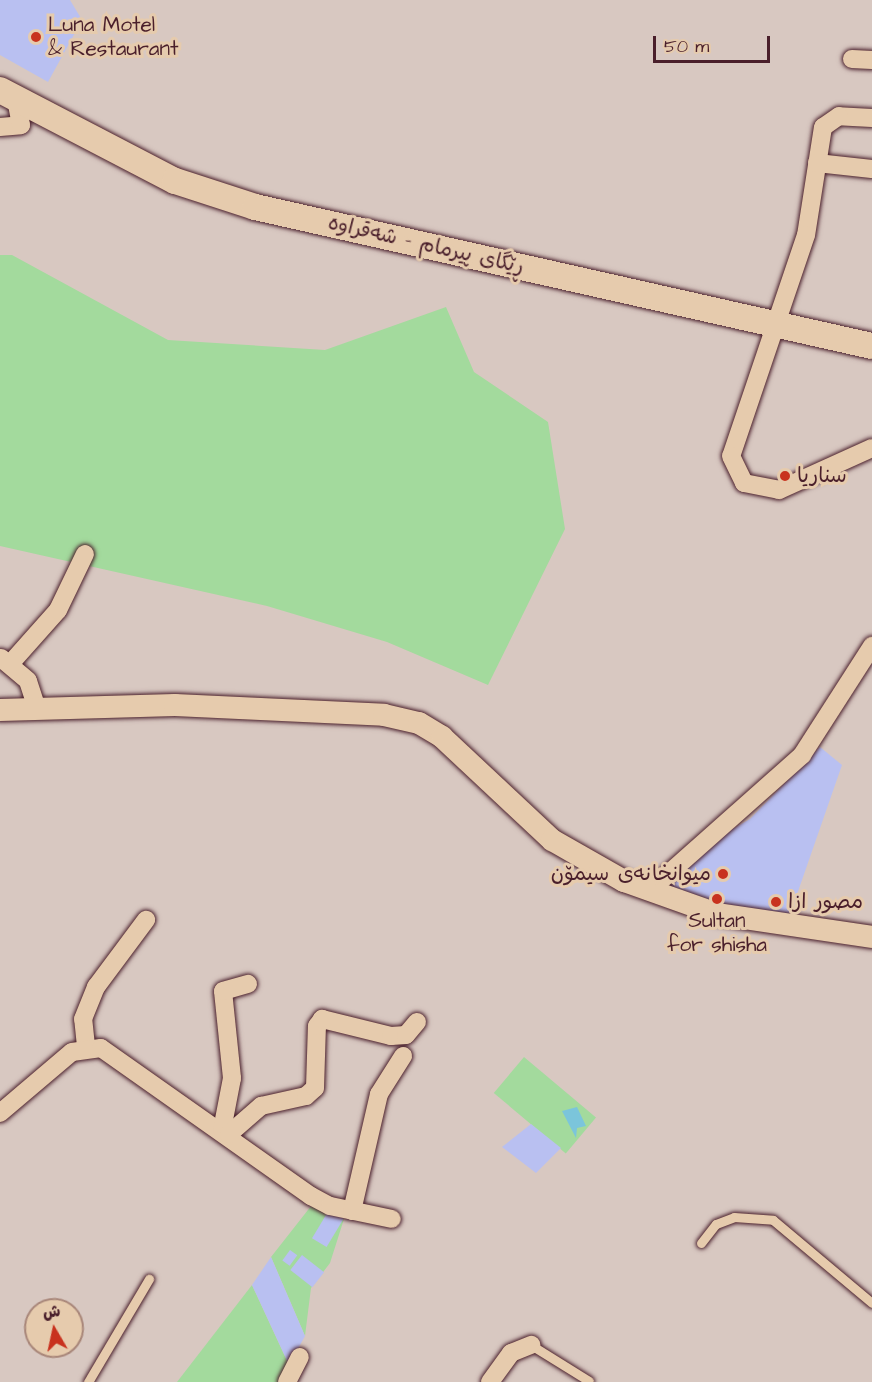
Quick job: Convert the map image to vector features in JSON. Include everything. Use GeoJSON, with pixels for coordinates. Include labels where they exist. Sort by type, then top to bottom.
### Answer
{"type":"FeatureCollection","features":[{"type":"Feature","properties":{"kind":"main road","name":"ڕێگای پیرمام - شەقراوە"},"geometry":{"type":"LineString","coordinates":[[8,95],[175,181],[255,207],[872,346]]}},
{"type":"Feature","properties":{"kind":"street"},"geometry":{"type":"LineString","coordinates":[[852,58],[872,60]]}},
{"type":"Feature","properties":{"kind":"street"},"geometry":{"type":"LineString","coordinates":[[0,127],[21,125],[8,95]]}},
{"type":"Feature","properties":{"kind":"street"},"geometry":{"type":"LineString","coordinates":[[872,118],[848,115],[830,121],[823,127],[806,235],[772,323],[731,456],[744,483],[779,490],[872,448]]}},
{"type":"Feature","properties":{"kind":"street"},"geometry":{"type":"LineString","coordinates":[[817,164],[872,169]]}},
{"type":"Feature","properties":{"kind":"street"},"geometry":{"type":"LineString","coordinates":[[36,706],[28,681],[5,661],[58,610],[85,554]]}},
{"type":"Feature","properties":{"kind":"street"},"geometry":{"type":"LineString","coordinates":[[650,891],[802,755],[848,691],[872,646]]}},
{"type":"Feature","properties":{"kind":"street"},"geometry":{"type":"LineString","coordinates":[[0,710],[36,706],[175,705],[384,715],[419,723],[442,737],[552,840],[650,891],[717,914],[872,937]]}},
{"type":"Feature","properties":{"kind":"street"},"geometry":{"type":"LineString","coordinates":[[86,1046],[83,1019],[96,987],[146,920]]}},
{"type":"Feature","properties":{"kind":"street"},"geometry":{"type":"LineString","coordinates":[[225,1132],[232,1078],[223,992],[248,984]]}},
{"type":"Feature","properties":{"kind":"street"},"geometry":{"type":"LineString","coordinates":[[225,1132],[261,1106],[306,1096],[315,1088],[317,1026],[322,1019],[391,1036],[406,1035],[417,1022]]}},
{"type":"Feature","properties":{"kind":"street"},"geometry":{"type":"LineString","coordinates":[[0,1113],[86,1046],[101,1048],[225,1132],[311,1196],[352,1211],[392,1219]]}},
{"type":"Feature","properties":{"kind":"street"},"geometry":{"type":"LineString","coordinates":[[352,1211],[380,1094],[403,1056]]}},
{"type":"Feature","properties":{"kind":"street"},"geometry":{"type":"LineString","coordinates":[[490,1382],[511,1353],[531,1345]]}},
{"type":"Feature","properties":{"kind":"street"},"geometry":{"type":"LineString","coordinates":[[287,1382],[300,1357]]}},
{"type":"Feature","properties":{"kind":"lane"},"geometry":{"type":"LineString","coordinates":[[701,1243],[716,1224],[734,1217],[773,1221],[872,1303]]}},
{"type":"Feature","properties":{"kind":"lane"},"geometry":{"type":"LineString","coordinates":[[88,1382],[149,1279]]}},
{"type":"Feature","properties":{"kind":"lane"},"geometry":{"type":"LineString","coordinates":[[531,1345],[589,1381]]}},
{"type":"Feature","properties":{"kind":"green space"},"geometry":{"type":"Polygon","coordinates":[[[0,255],[12,255],[168,340],[325,350],[446,307],[474,372],[548,422],[565,529],[488,685],[387,642],[267,606],[0,546],[0,255]]]}},
{"type":"Feature","properties":{"kind":"green space"},"geometry":{"type":"Polygon","coordinates":[[[524,1057],[596,1117],[566,1153],[494,1093],[524,1057]]]}},
{"type":"Feature","properties":{"kind":"green space"},"geometry":{"type":"Polygon","coordinates":[[[315,1201],[344,1219],[330,1263],[311,1288],[305,1336],[271,1257],[315,1201]]]}},
{"type":"Feature","properties":{"kind":"green space"},"geometry":{"type":"Polygon","coordinates":[[[252,1285],[289,1365],[281,1382],[177,1382],[252,1285]]]}},
{"type":"Feature","properties":{"kind":"water"},"geometry":{"type":"Polygon","coordinates":[[[577,1107],[586,1126],[577,1128],[576,1138],[562,1111],[577,1107]]]}},
{"type":"Feature","properties":{"kind":"building","name":"Luna Motel & Restaurant"},"geometry":{"type":"Polygon","coordinates":[[[0,0],[70,0],[82,20],[48,82],[0,55],[0,0]]]}},
{"type":"Feature","properties":{"kind":"building"},"geometry":{"type":"Polygon","coordinates":[[[820,747],[842,765],[786,926],[649,891],[703,846],[750,819],[820,747]]]}},
{"type":"Feature","properties":{"kind":"building"},"geometry":{"type":"Polygon","coordinates":[[[531,1124],[561,1148],[536,1173],[502,1147],[531,1124]]]}},
{"type":"Feature","properties":{"kind":"building"},"geometry":{"type":"Polygon","coordinates":[[[329,1210],[344,1219],[327,1247],[312,1238],[329,1210]]]}},
{"type":"Feature","properties":{"kind":"building"},"geometry":{"type":"Polygon","coordinates":[[[290,1250],[297,1255],[290,1266],[282,1261],[290,1250]]]}},
{"type":"Feature","properties":{"kind":"building"},"geometry":{"type":"Polygon","coordinates":[[[302,1255],[324,1272],[312,1287],[290,1270],[302,1255]]]}},
{"type":"Feature","properties":{"kind":"building"},"geometry":{"type":"Polygon","coordinates":[[[271,1257],[305,1336],[289,1365],[252,1285],[271,1257]]]}},
{"type":"Feature","properties":{"kind":"place","name":"Luna Motel & Restaurant"},"geometry":{"type":"Point","coordinates":[36,37]}},
{"type":"Feature","properties":{"kind":"place","name":"سناريا"},"geometry":{"type":"Point","coordinates":[785,476]}},
{"type":"Feature","properties":{"kind":"place","name":"میوانخانەی سیمۆن"},"geometry":{"type":"Point","coordinates":[723,874]}},
{"type":"Feature","properties":{"kind":"place","name":"Sultan for shisha"},"geometry":{"type":"Point","coordinates":[717,899]}},
{"type":"Feature","properties":{"kind":"place","name":"مصور ازا"},"geometry":{"type":"Point","coordinates":[776,902]}}]}
